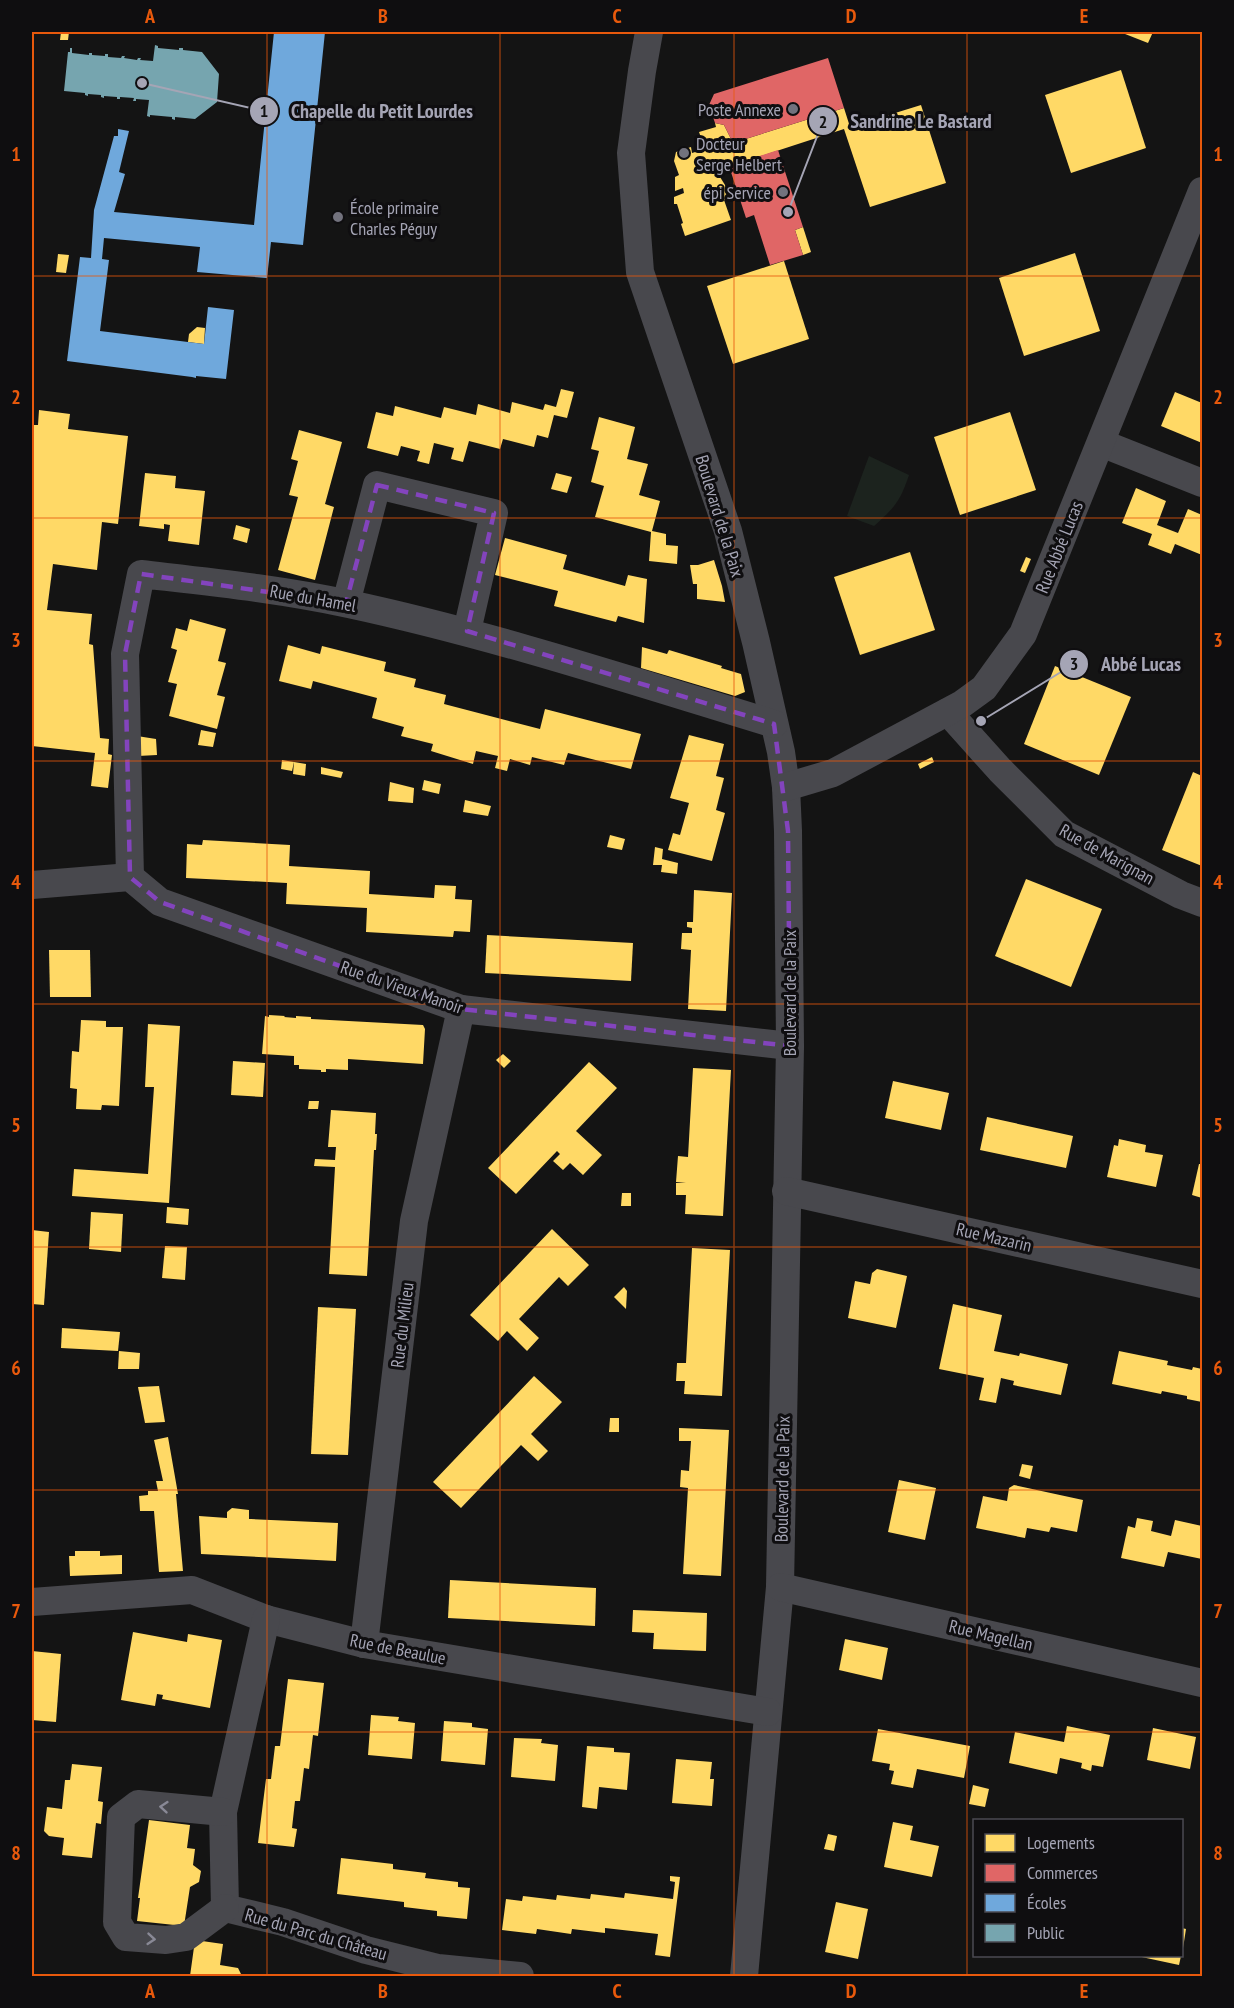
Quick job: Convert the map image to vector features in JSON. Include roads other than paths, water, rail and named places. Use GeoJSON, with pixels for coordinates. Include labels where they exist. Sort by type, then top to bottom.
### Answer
{"type":"FeatureCollection","features":[{"type":"Feature","properties":{"kind":"street","name":"Boulevard de la Paix"},"geometry":{"type":"LineString","coordinates":[[649,32],[631,153],[640,272],[728,531],[781,752],[786,788],[790,1046],[780,1587],[768,1712],[751,1975]]}},
{"type":"Feature","properties":{"kind":"street","name":"Rue Abbé Lucas"},"geometry":{"type":"LineString","coordinates":[[786,788],[833,773],[962,704],[984,688],[1023,634],[1203,191]]}},
{"type":"Feature","properties":{"kind":"street"},"geometry":{"type":"LineString","coordinates":[[1101,442],[1203,483]]}},
{"type":"Feature","properties":{"kind":"street"},"geometry":{"type":"LineString","coordinates":[[346,603],[377,485],[494,513],[467,632]]}},
{"type":"Feature","properties":{"kind":"street","name":"Rue du Hamel"},"geometry":{"type":"LineString","coordinates":[[130,877],[125,654],[141,574],[247,587],[346,603],[467,632],[774,724]]}},
{"type":"Feature","properties":{"kind":"street","name":"Rue de Marignan"},"geometry":{"type":"LineString","coordinates":[[948,712],[999,770],[1064,834],[1181,895],[1203,903]]}},
{"type":"Feature","properties":{"kind":"street"},"geometry":{"type":"LineString","coordinates":[[32,885],[130,877]]}},
{"type":"Feature","properties":{"kind":"street","name":"Rue du Vieux Manoir"},"geometry":{"type":"LineString","coordinates":[[130,877],[160,902],[461,1009],[790,1046]]}},
{"type":"Feature","properties":{"kind":"street","name":"Rue du Milieu"},"geometry":{"type":"LineString","coordinates":[[364,1644],[414,1221],[461,1009]]}},
{"type":"Feature","properties":{"kind":"street","name":"Rue Mazarin"},"geometry":{"type":"LineString","coordinates":[[786,1191],[1203,1284]]}},
{"type":"Feature","properties":{"kind":"street","name":"Rue Magellan"},"geometry":{"type":"LineString","coordinates":[[780,1587],[1203,1683]]}},
{"type":"Feature","properties":{"kind":"street","name":"Rue de Beaulue"},"geometry":{"type":"LineString","coordinates":[[32,1602],[192,1590],[266,1619],[364,1644],[768,1712]]}},
{"type":"Feature","properties":{"kind":"street","name":"Rue du Parc du Château"},"geometry":{"type":"LineString","coordinates":[[266,1619],[223,1812],[225,1908],[283,1922],[366,1950],[438,1968],[520,1977]]}},
{"type":"Feature","properties":{"kind":"street"},"geometry":{"type":"LineString","coordinates":[[223,1812],[138,1804],[121,1817],[117,1922],[126,1937],[166,1940],[186,1937],[225,1908]]}},
{"type":"Feature","properties":{"kind":"place","name":"Chapelle du Petit Lourdes"},"geometry":{"type":"Point","coordinates":[142,83]}},
{"type":"Feature","properties":{"kind":"place","name":"Poste Annexe"},"geometry":{"type":"Point","coordinates":[793,109]}},
{"type":"Feature","properties":{"kind":"place","name":"Docteur Serge Helbert"},"geometry":{"type":"Point","coordinates":[684,153]}},
{"type":"Feature","properties":{"kind":"place","name":"épi Service"},"geometry":{"type":"Point","coordinates":[783,192]}},
{"type":"Feature","properties":{"kind":"place","name":"Sandrine Le Bastard"},"geometry":{"type":"Point","coordinates":[788,212]}},
{"type":"Feature","properties":{"kind":"place","name":"École primaire Charles Péguy"},"geometry":{"type":"Point","coordinates":[338,217]}},
{"type":"Feature","properties":{"kind":"place","name":"Abbé Lucas"},"geometry":{"type":"Point","coordinates":[981,721]}}]}
